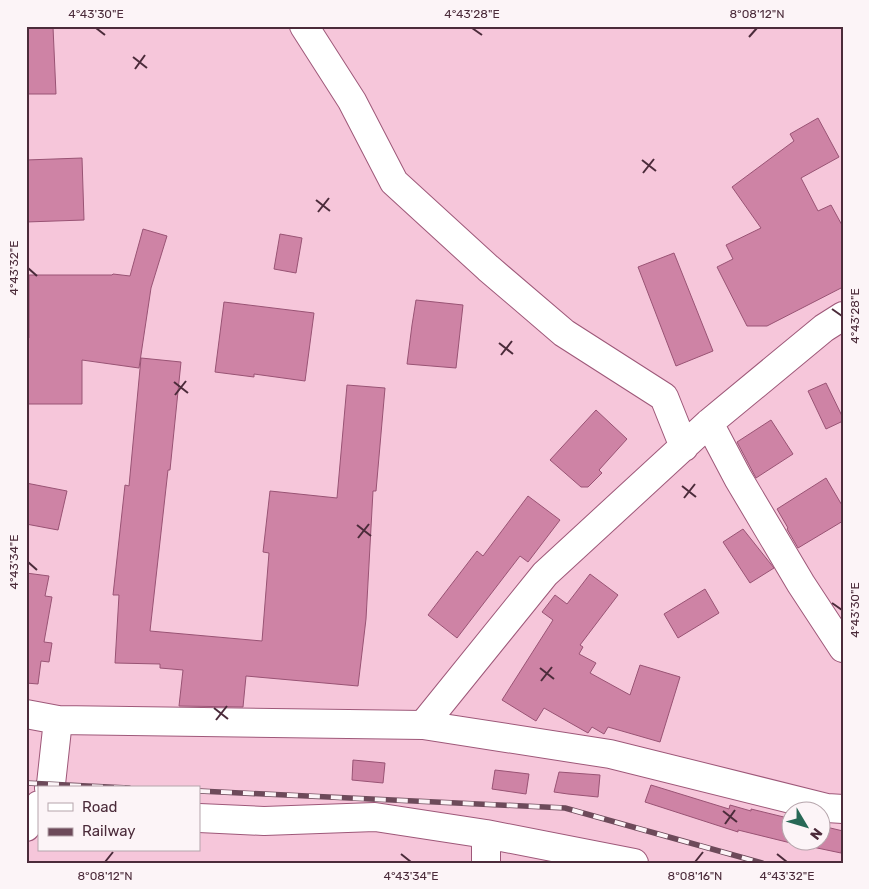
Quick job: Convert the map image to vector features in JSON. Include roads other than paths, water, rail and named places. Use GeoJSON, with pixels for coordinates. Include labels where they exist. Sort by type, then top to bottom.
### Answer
{"type":"FeatureCollection","features":[{"type":"Feature","properties":{"kind":"street"},"geometry":{"type":"LineString","coordinates":[[304,26],[352,101],[394,182],[488,268],[564,333],[664,397],[684,447]]}},
{"type":"Feature","properties":{"kind":"street"},"geometry":{"type":"LineString","coordinates":[[423,725],[545,574],[709,424],[824,328],[843,316]]}},
{"type":"Feature","properties":{"kind":"street"},"geometry":{"type":"LineString","coordinates":[[709,424],[738,478],[801,584],[843,648]]}},
{"type":"Feature","properties":{"kind":"street"},"geometry":{"type":"LineString","coordinates":[[26,714],[58,720],[423,725],[610,754],[827,808],[843,809]]}},
{"type":"Feature","properties":{"kind":"street"},"geometry":{"type":"LineString","coordinates":[[50,786],[58,720]]}},
{"type":"Feature","properties":{"kind":"street"},"geometry":{"type":"LineString","coordinates":[[26,828],[38,807]]}},
{"type":"Feature","properties":{"kind":"street"},"geometry":{"type":"LineString","coordinates":[[200,818],[264,821],[375,817],[486,834],[634,863]]}},
{"type":"Feature","properties":{"kind":"street"},"geometry":{"type":"LineString","coordinates":[[486,834],[486,863]]}},
{"type":"Feature","properties":{"kind":"railway"},"geometry":{"type":"LineString","coordinates":[[26,783],[88,786]]}},
{"type":"Feature","properties":{"kind":"railway"},"geometry":{"type":"LineString","coordinates":[[200,791],[565,808],[762,863]]}}]}
